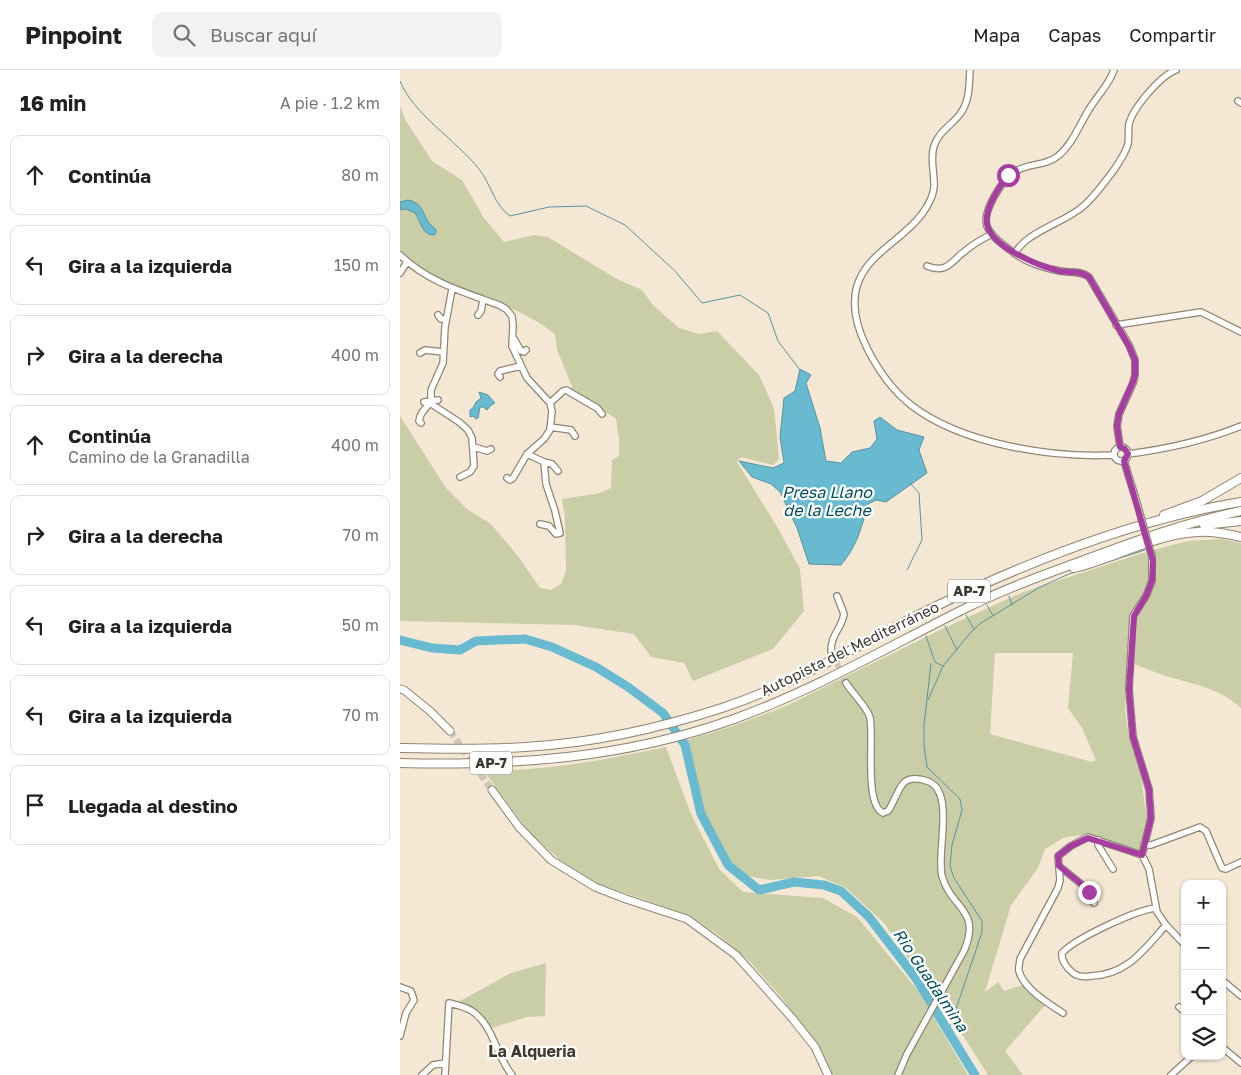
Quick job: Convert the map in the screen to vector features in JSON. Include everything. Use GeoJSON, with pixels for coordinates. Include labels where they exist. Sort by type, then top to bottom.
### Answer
{"type":"FeatureCollection","features":[{"type":"Feature","properties":{"kind":"highway"},"geometry":{"type":"LineString","coordinates":[[1131,528],[1202,501],[1241,478]]}},
{"type":"Feature","properties":{"kind":"highway","name":"Autopista del Mediterráneo"},"geometry":{"type":"LineString","coordinates":[[400,748],[510,748],[580,742],[657,726],[727,706],[780,685],[837,658],[919,615],[1001,576],[1047,557],[1131,528],[1241,500]]}},
{"type":"Feature","properties":{"kind":"highway","name":"Autopista del Mediterráneo"},"geometry":{"type":"LineString","coordinates":[[400,763],[496,763],[546,760],[582,756],[670,738],[736,718],[807,689],[966,608],[1041,576],[1164,530],[1241,511]]}},
{"type":"Feature","properties":{"kind":"highway"},"geometry":{"type":"LineString","coordinates":[[1132,542],[1199,526],[1239,521]]}},
{"type":"Feature","properties":{"kind":"highway"},"geometry":{"type":"LineString","coordinates":[[1041,576],[1086,565],[1155,540],[1181,534],[1216,533],[1241,537]]}},
{"type":"Feature","properties":{"kind":"main road"},"geometry":{"type":"LineString","coordinates":[[400,689],[404,690],[430,711],[450,731]]}},
{"type":"Feature","properties":{"kind":"main road"},"geometry":{"type":"LineString","coordinates":[[492,790],[518,827],[551,860],[595,887],[687,919],[736,955],[806,1035],[828,1075]]}},
{"type":"Feature","properties":{"kind":"main road"},"geometry":{"type":"LineString","coordinates":[[806,1035],[822,1075]]}},
{"type":"Feature","properties":{"kind":"street"},"geometry":{"type":"LineString","coordinates":[[970,70],[966,104],[960,114],[941,132],[934,146],[932,159],[935,185],[927,207],[906,232],[869,262],[862,273],[857,288],[855,309],[862,338],[875,365],[890,385],[910,404],[944,425],[974,436],[1016,447],[1081,455],[1113,455]]}},
{"type":"Feature","properties":{"kind":"street"},"geometry":{"type":"LineString","coordinates":[[1114,70],[1108,85],[1094,102],[1066,150],[1050,161],[1018,169],[1008,175],[993,198],[986,217],[987,225],[992,234],[1015,254],[1053,269],[1078,272],[1089,277],[1133,354],[1135,369],[1133,382],[1119,414],[1117,426],[1120,447]]}},
{"type":"Feature","properties":{"kind":"street"},"geometry":{"type":"LineString","coordinates":[[1015,254],[1018,248],[1029,239],[1071,216],[1091,198],[1121,162],[1128,144],[1129,124],[1136,110],[1152,87],[1176,70]]}},
{"type":"Feature","properties":{"kind":"street"},"geometry":{"type":"LineString","coordinates":[[928,266],[939,269],[948,266],[976,242],[992,234]]}},
{"type":"Feature","properties":{"kind":"street"},"geometry":{"type":"LineString","coordinates":[[400,256],[435,281],[506,309],[512,316],[512,346],[527,378],[537,385],[550,403],[552,411],[550,427],[544,439],[527,454],[513,478],[510,480],[507,478]]}},
{"type":"Feature","properties":{"kind":"street"},"geometry":{"type":"LineString","coordinates":[[400,273],[407,262]]}},
{"type":"Feature","properties":{"kind":"street"},"geometry":{"type":"LineString","coordinates":[[452,288],[446,319],[443,364],[431,390],[434,401],[433,405],[459,422],[468,430],[472,438],[474,447],[473,469],[461,477]]}},
{"type":"Feature","properties":{"kind":"street"},"geometry":{"type":"LineString","coordinates":[[478,315],[482,311],[483,300]]}},
{"type":"Feature","properties":{"kind":"street"},"geometry":{"type":"LineString","coordinates":[[1116,325],[1202,312],[1241,332]]}},
{"type":"Feature","properties":{"kind":"street"},"geometry":{"type":"LineString","coordinates":[[438,315],[446,319]]}},
{"type":"Feature","properties":{"kind":"street"},"geometry":{"type":"LineString","coordinates":[[506,326],[512,332],[521,351],[524,352],[526,350]]}},
{"type":"Feature","properties":{"kind":"street"},"geometry":{"type":"LineString","coordinates":[[423,351],[443,352]]}},
{"type":"Feature","properties":{"kind":"street"},"geometry":{"type":"LineString","coordinates":[[500,377],[498,372],[503,369],[521,366]]}},
{"type":"Feature","properties":{"kind":"street"},"geometry":{"type":"LineString","coordinates":[[550,403],[566,390],[597,408],[602,414]]}},
{"type":"Feature","properties":{"kind":"street"},"geometry":{"type":"LineString","coordinates":[[424,402],[434,401]]}},
{"type":"Feature","properties":{"kind":"street"},"geometry":{"type":"LineString","coordinates":[[421,423],[419,420],[422,413],[434,401]]}},
{"type":"Feature","properties":{"kind":"street"},"geometry":{"type":"LineString","coordinates":[[1128,454],[1183,445],[1241,426]]}},
{"type":"Feature","properties":{"kind":"street"},"geometry":{"type":"LineString","coordinates":[[550,427],[571,430],[575,436]]}},
{"type":"Feature","properties":{"kind":"street"},"geometry":{"type":"LineString","coordinates":[[474,447],[485,451],[491,449]]}},
{"type":"Feature","properties":{"kind":"street"},"geometry":{"type":"LineString","coordinates":[[1113,455],[1115,450],[1120,447]]}},
{"type":"Feature","properties":{"kind":"street"},"geometry":{"type":"LineString","coordinates":[[1120,447],[1125,449],[1128,454]]}},
{"type":"Feature","properties":{"kind":"street"},"geometry":{"type":"LineString","coordinates":[[527,454],[552,464],[558,471]]}},
{"type":"Feature","properties":{"kind":"street"},"geometry":{"type":"LineString","coordinates":[[1128,454],[1124,461],[1152,557],[1152,581],[1146,596],[1134,616],[1129,689],[1133,737],[1149,789],[1151,818],[1142,855],[1149,869],[1156,908],[1166,926],[1181,941]]}},
{"type":"Feature","properties":{"kind":"street"},"geometry":{"type":"LineString","coordinates":[[1113,455],[1116,460],[1124,461]]}},
{"type":"Feature","properties":{"kind":"street"},"geometry":{"type":"LineString","coordinates":[[540,524],[549,526],[556,534],[560,533],[546,484],[544,462]]}},
{"type":"Feature","properties":{"kind":"street"},"geometry":{"type":"LineString","coordinates":[[831,650],[833,636],[839,630],[844,614],[837,596]]}},
{"type":"Feature","properties":{"kind":"street"},"geometry":{"type":"LineString","coordinates":[[846,683],[870,716],[873,792],[875,804],[880,811],[883,813],[888,811],[904,781],[910,778],[917,778],[933,783],[942,803],[940,860],[942,877],[950,893],[968,916],[970,928],[969,940],[964,951],[907,1054],[898,1075]]}},
{"type":"Feature","properties":{"kind":"street"},"geometry":{"type":"LineString","coordinates":[[1144,846],[1200,828],[1206,831],[1222,868],[1226,870],[1241,862]]}},
{"type":"Feature","properties":{"kind":"street"},"geometry":{"type":"LineString","coordinates":[[1063,1013],[1042,999],[1027,985],[1019,973],[1020,959],[1058,888],[1060,880],[1058,856],[1071,846],[1088,838],[1142,855]]}},
{"type":"Feature","properties":{"kind":"street"},"geometry":{"type":"LineString","coordinates":[[1099,840],[1098,845],[1113,869]]}},
{"type":"Feature","properties":{"kind":"street"},"geometry":{"type":"LineString","coordinates":[[1059,866],[1085,887],[1094,903]]}},
{"type":"Feature","properties":{"kind":"street"},"geometry":{"type":"LineString","coordinates":[[1156,908],[1142,912],[1080,939],[1062,953],[1062,961],[1073,973],[1079,976],[1107,975],[1124,968],[1134,961],[1166,926]]}},
{"type":"Feature","properties":{"kind":"street"},"geometry":{"type":"LineString","coordinates":[[1226,983],[1241,996]]}},
{"type":"Feature","properties":{"kind":"street"},"geometry":{"type":"LineString","coordinates":[[400,987],[411,991],[414,1000],[406,1013],[400,1036]]}},
{"type":"Feature","properties":{"kind":"street"},"geometry":{"type":"LineString","coordinates":[[445,1075],[450,1003],[471,1010],[484,1021],[506,1068],[512,1075]]}},
{"type":"Feature","properties":{"kind":"street"},"geometry":{"type":"LineString","coordinates":[[1226,1050],[1241,1063]]}},
{"type":"Feature","properties":{"kind":"street"},"geometry":{"type":"LineString","coordinates":[[1171,1075],[1188,1060]]}},
{"type":"Feature","properties":{"kind":"street"},"geometry":{"type":"LineString","coordinates":[[422,1075],[434,1065],[445,1063]]}},
{"type":"Feature","properties":{"kind":"green space"},"geometry":{"type":"Polygon","coordinates":[[[400,106],[406,121],[432,161],[462,180],[484,218],[504,242],[534,235],[548,237],[615,278],[642,290],[653,305],[679,328],[699,334],[717,331],[759,375],[774,408],[779,459],[773,465],[741,457],[737,462],[779,530],[800,569],[804,611],[773,649],[693,681],[684,663],[651,657],[634,634],[574,625],[400,621],[400,416],[446,488],[468,510],[490,523],[518,556],[540,588],[551,590],[561,584],[566,571],[565,518],[562,499],[600,493],[611,488],[612,460],[619,456],[619,440],[616,419],[571,389],[572,386],[557,350],[555,334],[537,321],[517,311],[435,276],[400,250],[400,106]]]}},
{"type":"Feature","properties":{"kind":"green space"},"geometry":{"type":"Polygon","coordinates":[[[1222,539],[1241,543],[1241,708],[1213,690],[1134,664],[1137,617],[1156,578],[1154,550],[1188,541],[1222,539]]]}},
{"type":"Feature","properties":{"kind":"green space"},"geometry":{"type":"Polygon","coordinates":[[[1146,552],[1150,562],[1150,578],[1130,620],[1125,709],[1129,738],[1141,777],[1147,820],[1141,850],[1085,835],[1065,837],[1045,849],[1038,868],[1011,905],[985,992],[998,982],[1004,991],[1023,985],[1046,1004],[1005,1051],[1023,1075],[988,1075],[964,1037],[927,987],[885,924],[845,887],[818,876],[770,880],[748,876],[729,860],[705,815],[687,740],[730,727],[784,707],[940,630],[1023,592],[1146,552]],[[995,653],[990,734],[1092,762],[1096,760],[1082,728],[1068,708],[1073,653],[995,653]]]}},
{"type":"Feature","properties":{"kind":"green space"},"geometry":{"type":"Polygon","coordinates":[[[666,747],[691,814],[719,869],[743,892],[823,898],[857,917],[919,992],[968,1075],[830,1075],[812,1039],[782,998],[750,962],[720,936],[689,915],[596,883],[561,861],[529,832],[484,771],[507,771],[575,764],[666,747]]]}},
{"type":"Feature","properties":{"kind":"green space"},"geometry":{"type":"Polygon","coordinates":[[[546,963],[545,1016],[527,1017],[492,1028],[478,1012],[460,1001],[511,973],[546,963]]]}},
{"type":"Feature","properties":{"kind":"water"},"geometry":{"type":"Polygon","coordinates":[[[408,200],[421,207],[428,221],[436,230],[434,235],[424,230],[415,213],[406,209],[400,210],[400,202],[408,200]]]}},
{"type":"Feature","properties":{"kind":"water","name":"Presa Llano de la Leche"},"geometry":{"type":"Polygon","coordinates":[[[800,369],[811,375],[806,383],[820,428],[826,461],[841,463],[852,452],[870,448],[877,439],[874,421],[880,417],[897,430],[924,437],[919,450],[927,473],[886,502],[876,500],[868,504],[855,543],[841,565],[809,564],[797,528],[780,492],[771,484],[752,477],[739,461],[773,468],[784,463],[780,437],[784,398],[795,391],[800,369]]]}},
{"type":"Feature","properties":{"kind":"water"},"geometry":{"type":"Polygon","coordinates":[[[479,392],[488,395],[495,403],[487,410],[480,407],[478,418],[476,419],[473,416],[470,417],[470,410],[481,398],[479,392]]]}},
{"type":"Feature","properties":{"kind":"waterway"},"geometry":{"type":"LineString","coordinates":[[400,81],[415,105],[479,169],[496,200],[510,216],[549,207],[586,206],[625,225],[675,271],[702,303],[740,295],[768,313],[778,341],[800,370]]}},
{"type":"Feature","properties":{"kind":"waterway"},"geometry":{"type":"LineString","coordinates":[[907,570],[922,540],[919,493],[910,483]]}},
{"type":"Feature","properties":{"kind":"waterway"},"geometry":{"type":"LineString","coordinates":[[928,700],[943,666],[971,632],[981,623],[1040,587],[1069,574],[1145,550]]}},
{"type":"Feature","properties":{"kind":"waterway"},"geometry":{"type":"LineString","coordinates":[[1009,596],[1012,605]]}},
{"type":"Feature","properties":{"kind":"waterway"},"geometry":{"type":"LineString","coordinates":[[987,605],[993,616]]}},
{"type":"Feature","properties":{"kind":"waterway"},"geometry":{"type":"LineString","coordinates":[[966,615],[974,629]]}},
{"type":"Feature","properties":{"kind":"waterway"},"geometry":{"type":"LineString","coordinates":[[945,626],[957,650]]}},
{"type":"Feature","properties":{"kind":"waterway"},"geometry":{"type":"LineString","coordinates":[[926,636],[935,662],[943,666]]}},
{"type":"Feature","properties":{"kind":"waterway","name":"Rio Guadalmina"},"geometry":{"type":"LineString","coordinates":[[400,640],[432,648],[460,650],[476,641],[525,639],[552,647],[596,667],[628,687],[663,713],[685,745],[701,814],[728,865],[759,890],[794,882],[824,885],[841,891],[869,917],[915,977],[975,1075]]}},
{"type":"Feature","properties":{"kind":"waterway"},"geometry":{"type":"LineString","coordinates":[[931,664],[924,725],[927,767],[960,799],[962,810],[952,845],[950,866],[954,878],[982,921],[982,932],[948,1033]]}},
{"type":"Feature","properties":{"kind":"tunnel"},"geometry":{"type":"LineString","coordinates":[[833,655],[846,683]]}},
{"type":"Feature","properties":{"kind":"tunnel"},"geometry":{"type":"LineString","coordinates":[[450,731],[492,790]]}},
{"type":"Feature","properties":{"kind":"district","name":"La Alqueria"},"geometry":{"type":"Point","coordinates":[532,1051]}},
{"type":"Feature","properties":{"kind":"route"},"geometry":{"type":"LineString","coordinates":[[1008,175],[993,198],[986,217],[990,231],[1015,254],[1029,261],[1060,271],[1078,272],[1089,277],[1129,346],[1135,360],[1135,375],[1122,405],[1117,426],[1120,447],[1123,447],[1128,454],[1124,461],[1130,476],[1153,561],[1152,581],[1146,596],[1134,616],[1129,689],[1133,737],[1149,789],[1151,818],[1142,855],[1088,838],[1071,846],[1058,856],[1059,866],[1089,892]]}}]}
